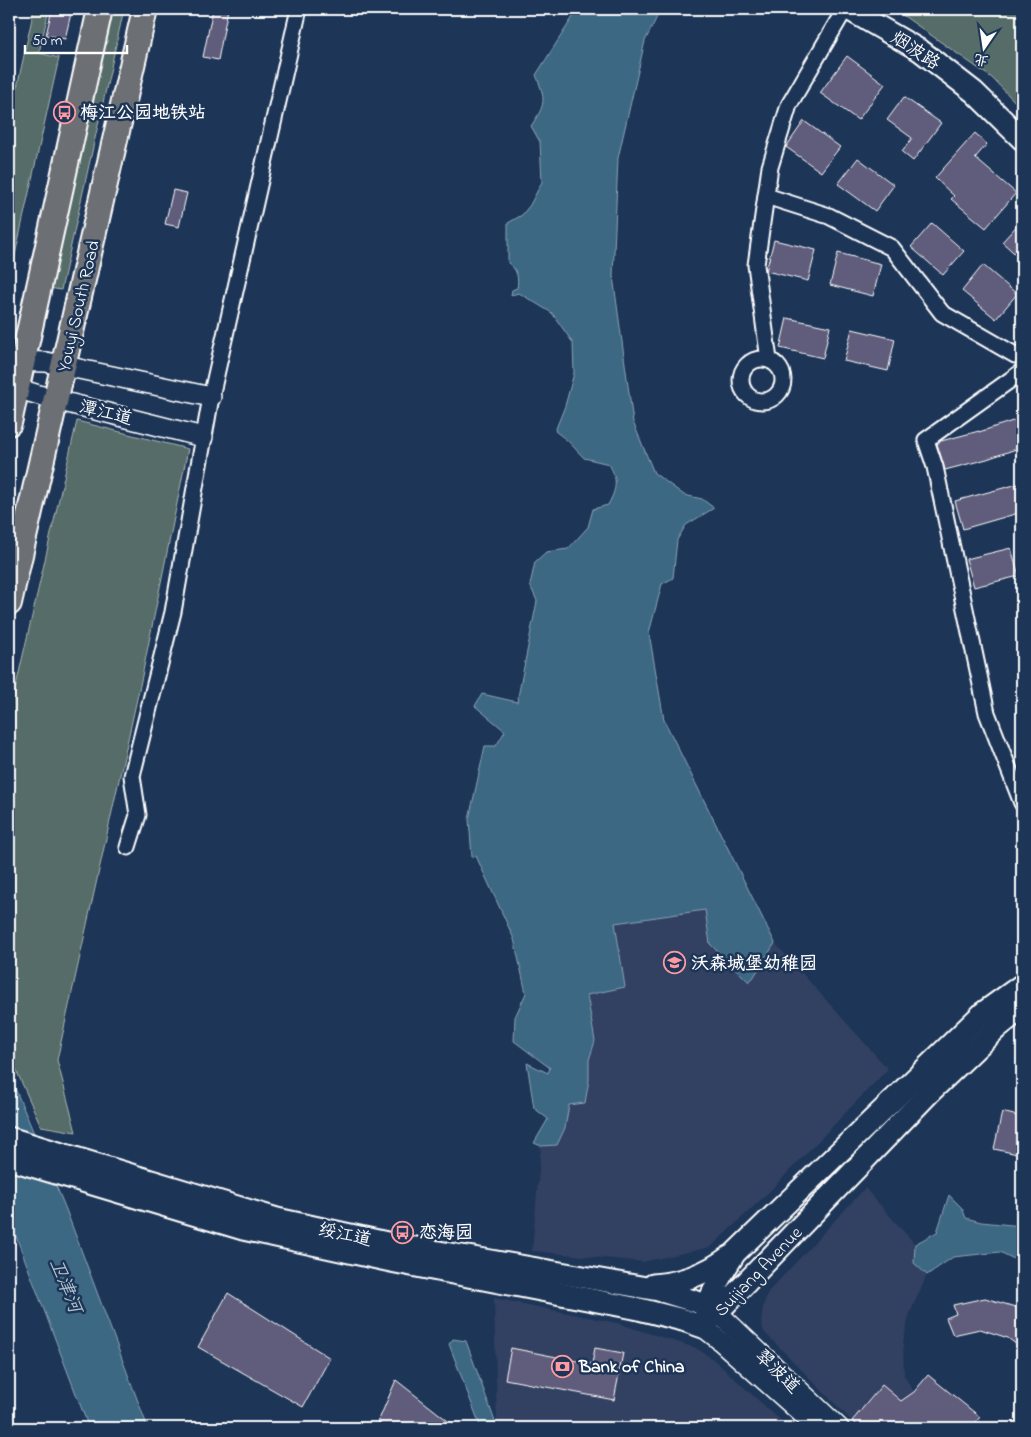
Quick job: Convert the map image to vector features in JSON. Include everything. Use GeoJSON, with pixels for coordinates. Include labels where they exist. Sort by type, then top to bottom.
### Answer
{"type":"FeatureCollection","features":[{"type":"Feature","properties":{"kind":"main road"},"geometry":{"type":"LineString","coordinates":[[9,423],[17,344],[31,322],[100,9]]}},
{"type":"Feature","properties":{"kind":"main road","name":"Youyi South Road"},"geometry":{"type":"LineString","coordinates":[[9,604],[56,400],[55,363],[72,331],[145,9]]}},
{"type":"Feature","properties":{"kind":"main road","name":"烟波路"},"geometry":{"type":"LineString","coordinates":[[847,9],[921,51],[974,92],[1022,139]]}},
{"type":"Feature","properties":{"kind":"main road","name":"烟波路"},"geometry":{"type":"LineString","coordinates":[[866,9],[883,17],[929,48],[992,99],[1022,129]]}},
{"type":"Feature","properties":{"kind":"main road","name":"Suijiang Avenue"},"geometry":{"type":"LineString","coordinates":[[709,1315],[719,1277],[735,1253],[983,1013],[1022,985]]}},
{"type":"Feature","properties":{"kind":"main road","name":"Suijiang Avenue"},"geometry":{"type":"LineString","coordinates":[[709,1315],[721,1297],[757,1272],[929,1093],[998,1027],[1022,1008]]}},
{"type":"Feature","properties":{"kind":"main road","name":"绥江道"},"geometry":{"type":"LineString","coordinates":[[9,1138],[214,1201],[285,1220],[387,1243],[658,1290],[709,1315]]}},
{"type":"Feature","properties":{"kind":"main road","name":"绥江道"},"geometry":{"type":"LineString","coordinates":[[9,1159],[209,1219],[298,1242],[639,1309],[693,1309],[709,1315]]}},
{"type":"Feature","properties":{"kind":"main road"},"geometry":{"type":"LineString","coordinates":[[629,1286],[662,1284],[685,1280],[717,1266],[735,1253]]}},
{"type":"Feature","properties":{"kind":"street"},"geometry":{"type":"LineString","coordinates":[[128,847],[138,815],[132,776],[174,612],[211,397],[299,9]]}},
{"type":"Feature","properties":{"kind":"street"},"geometry":{"type":"LineString","coordinates":[[770,360],[756,265],[770,167],[789,105],[847,9]]}},
{"type":"Feature","properties":{"kind":"street"},"geometry":{"type":"LineString","coordinates":[[766,196],[828,216],[892,248],[942,313],[1019,351],[1014,365],[1021,374],[926,440],[935,467],[987,713],[1021,798]]}},
{"type":"Feature","properties":{"kind":"street"},"geometry":{"type":"LineString","coordinates":[[13,372],[55,363],[211,397]]}},
{"type":"Feature","properties":{"kind":"street","name":"潭江道"},"geometry":{"type":"LineString","coordinates":[[13,372],[56,400],[203,437]]}},
{"type":"Feature","properties":{"kind":"street","name":"翠波道"},"geometry":{"type":"LineString","coordinates":[[709,1315],[717,1338],[818,1428]]}},
{"type":"Feature","properties":{"kind":"street","name":"翠波道"},"geometry":{"type":"LineString","coordinates":[[709,1315],[839,1428]]}},
{"type":"Feature","properties":{"kind":"shaded area"},"geometry":{"type":"Polygon","coordinates":[[[705,910],[710,944],[749,982],[775,943],[888,1069],[768,1193],[711,1247],[643,1262],[532,1251],[541,1146],[557,1145],[569,1105],[585,1103],[589,1080],[589,1060],[595,1041],[587,995],[625,987],[615,923],[705,910]]]}},
{"type":"Feature","properties":{"kind":"shaded area"},"geometry":{"type":"Polygon","coordinates":[[[865,1188],[915,1244],[915,1263],[927,1275],[910,1313],[903,1342],[904,1375],[914,1392],[901,1401],[882,1385],[852,1421],[764,1332],[761,1322],[763,1306],[768,1292],[865,1188]]]}},
{"type":"Feature","properties":{"kind":"shaded area"},"geometry":{"type":"Polygon","coordinates":[[[494,1298],[617,1323],[696,1348],[713,1359],[789,1428],[499,1428],[497,1427],[494,1298]]]}},
{"type":"Feature","properties":{"kind":"green space"},"geometry":{"type":"Polygon","coordinates":[[[34,9],[49,9],[39,53],[59,58],[9,282],[9,124],[34,9]]]}},
{"type":"Feature","properties":{"kind":"green space"},"geometry":{"type":"Polygon","coordinates":[[[112,9],[124,9],[61,290],[49,288],[112,9]]]}},
{"type":"Feature","properties":{"kind":"green space"},"geometry":{"type":"Polygon","coordinates":[[[890,9],[1022,9],[1022,109],[992,78],[901,14],[890,9]]]}},
{"type":"Feature","properties":{"kind":"green space"},"geometry":{"type":"Polygon","coordinates":[[[77,421],[188,449],[142,676],[57,1060],[76,1132],[41,1126],[9,1054],[9,716],[77,421]]]}},
{"type":"Feature","properties":{"kind":"water"},"geometry":{"type":"Polygon","coordinates":[[[578,9],[661,9],[645,41],[618,158],[613,276],[633,422],[654,473],[684,495],[702,499],[714,508],[686,525],[677,540],[673,578],[662,584],[649,633],[664,720],[775,943],[749,982],[710,944],[705,910],[615,923],[625,987],[587,995],[595,1041],[589,1060],[589,1080],[585,1103],[569,1105],[565,1128],[557,1145],[541,1146],[534,1143],[548,1119],[534,1108],[527,1063],[548,1073],[550,1068],[514,1041],[515,1017],[526,993],[514,939],[476,856],[472,857],[469,819],[485,746],[496,746],[505,731],[475,706],[482,694],[517,702],[537,601],[530,585],[535,562],[546,552],[568,549],[588,527],[593,509],[608,505],[615,489],[614,475],[609,464],[584,458],[568,441],[555,431],[565,406],[574,373],[573,343],[552,313],[519,293],[511,295],[512,290],[517,288],[518,281],[515,271],[508,263],[508,223],[522,215],[530,205],[542,182],[540,142],[531,126],[540,112],[543,102],[542,90],[536,75],[578,9]]]}},
{"type":"Feature","properties":{"kind":"water","name":"卫津河"},"geometry":{"type":"Polygon","coordinates":[[[9,1074],[65,1207],[148,1428],[89,1428],[9,1218],[9,1074]]]}},
{"type":"Feature","properties":{"kind":"water"},"geometry":{"type":"Polygon","coordinates":[[[949,1195],[962,1208],[966,1218],[981,1222],[1022,1226],[1022,1263],[1000,1252],[953,1257],[927,1275],[914,1263],[915,1244],[937,1232],[949,1195]]]}},
{"type":"Feature","properties":{"kind":"water"},"geometry":{"type":"Polygon","coordinates":[[[453,1339],[466,1341],[497,1427],[499,1428],[481,1428],[449,1344],[453,1339]]]}},
{"type":"Feature","properties":{"kind":"building"},"geometry":{"type":"Polygon","coordinates":[[[52,9],[72,9],[65,39],[46,35],[52,9]]]}},
{"type":"Feature","properties":{"kind":"building"},"geometry":{"type":"Polygon","coordinates":[[[213,9],[228,9],[218,60],[203,57],[213,9]]]}},
{"type":"Feature","properties":{"kind":"building"},"geometry":{"type":"Polygon","coordinates":[[[847,56],[885,84],[858,120],[820,93],[847,56]]]}},
{"type":"Feature","properties":{"kind":"building"},"geometry":{"type":"Polygon","coordinates":[[[904,97],[941,123],[913,161],[902,152],[912,138],[887,120],[904,97]]]}},
{"type":"Feature","properties":{"kind":"building"},"geometry":{"type":"Polygon","coordinates":[[[804,121],[840,147],[821,172],[786,147],[804,121]]]}},
{"type":"Feature","properties":{"kind":"building"},"geometry":{"type":"Polygon","coordinates":[[[975,133],[987,144],[975,158],[1016,193],[986,228],[951,199],[954,196],[935,178],[975,133]]]}},
{"type":"Feature","properties":{"kind":"building"},"geometry":{"type":"Polygon","coordinates":[[[858,158],[894,185],[875,211],[838,184],[858,158]]]}},
{"type":"Feature","properties":{"kind":"building"},"geometry":{"type":"Polygon","coordinates":[[[173,190],[187,193],[179,227],[165,224],[173,190]]]}},
{"type":"Feature","properties":{"kind":"building"},"geometry":{"type":"Polygon","coordinates":[[[1022,220],[1022,260],[1002,242],[1022,220]]]}},
{"type":"Feature","properties":{"kind":"building"},"geometry":{"type":"Polygon","coordinates":[[[932,223],[964,251],[943,275],[911,247],[932,223]]]}},
{"type":"Feature","properties":{"kind":"building"},"geometry":{"type":"Polygon","coordinates":[[[774,240],[816,250],[808,281],[766,271],[774,240]]]}},
{"type":"Feature","properties":{"kind":"building"},"geometry":{"type":"Polygon","coordinates":[[[838,253],[881,264],[873,296],[830,285],[838,253]]]}},
{"type":"Feature","properties":{"kind":"building"},"geometry":{"type":"Polygon","coordinates":[[[983,265],[1017,294],[996,319],[962,291],[983,265]]]}},
{"type":"Feature","properties":{"kind":"building"},"geometry":{"type":"Polygon","coordinates":[[[787,318],[830,327],[823,358],[780,348],[787,318]]]}},
{"type":"Feature","properties":{"kind":"building"},"geometry":{"type":"Polygon","coordinates":[[[852,329],[895,339],[888,371],[844,361],[852,329]]]}},
{"type":"Feature","properties":{"kind":"building"},"geometry":{"type":"Polygon","coordinates":[[[1022,418],[1022,447],[945,470],[937,444],[941,441],[979,432],[1022,418]]]}},
{"type":"Feature","properties":{"kind":"building"},"geometry":{"type":"Polygon","coordinates":[[[1022,483],[1022,512],[963,529],[955,501],[1022,483]]]}},
{"type":"Feature","properties":{"kind":"building"},"geometry":{"type":"Polygon","coordinates":[[[1011,548],[1019,576],[974,587],[966,559],[1011,548]]]}},
{"type":"Feature","properties":{"kind":"building"},"geometry":{"type":"Polygon","coordinates":[[[1002,1112],[1022,1117],[1022,1155],[994,1149],[1002,1112]]]}},
{"type":"Feature","properties":{"kind":"building"},"geometry":{"type":"Polygon","coordinates":[[[228,1293],[330,1358],[303,1407],[198,1347],[228,1293]]]}},
{"type":"Feature","properties":{"kind":"building"},"geometry":{"type":"Polygon","coordinates":[[[985,1298],[1022,1309],[1022,1349],[1008,1338],[980,1329],[953,1335],[946,1318],[956,1314],[953,1305],[985,1298]]]}},
{"type":"Feature","properties":{"kind":"building"},"geometry":{"type":"Polygon","coordinates":[[[511,1348],[592,1364],[595,1348],[623,1353],[614,1400],[505,1379],[511,1348]]]}},
{"type":"Feature","properties":{"kind":"building"},"geometry":{"type":"Polygon","coordinates":[[[928,1375],[980,1417],[971,1428],[861,1428],[852,1421],[882,1385],[901,1401],[914,1392],[928,1375]]]}},
{"type":"Feature","properties":{"kind":"building"},"geometry":{"type":"Polygon","coordinates":[[[396,1380],[457,1428],[386,1428],[378,1422],[396,1380]]]}},
{"type":"Feature","properties":{"kind":"place","name":"梅江公园地铁站"},"geometry":{"type":"Point","coordinates":[64,112]}},
{"type":"Feature","properties":{"kind":"place","name":"沃森城堡幼稚园"},"geometry":{"type":"Point","coordinates":[675,963]}},
{"type":"Feature","properties":{"kind":"place","name":"恋海园"},"geometry":{"type":"Point","coordinates":[403,1232]}},
{"type":"Feature","properties":{"kind":"place","name":"Bank of China"},"geometry":{"type":"Point","coordinates":[563,1366]}}]}
